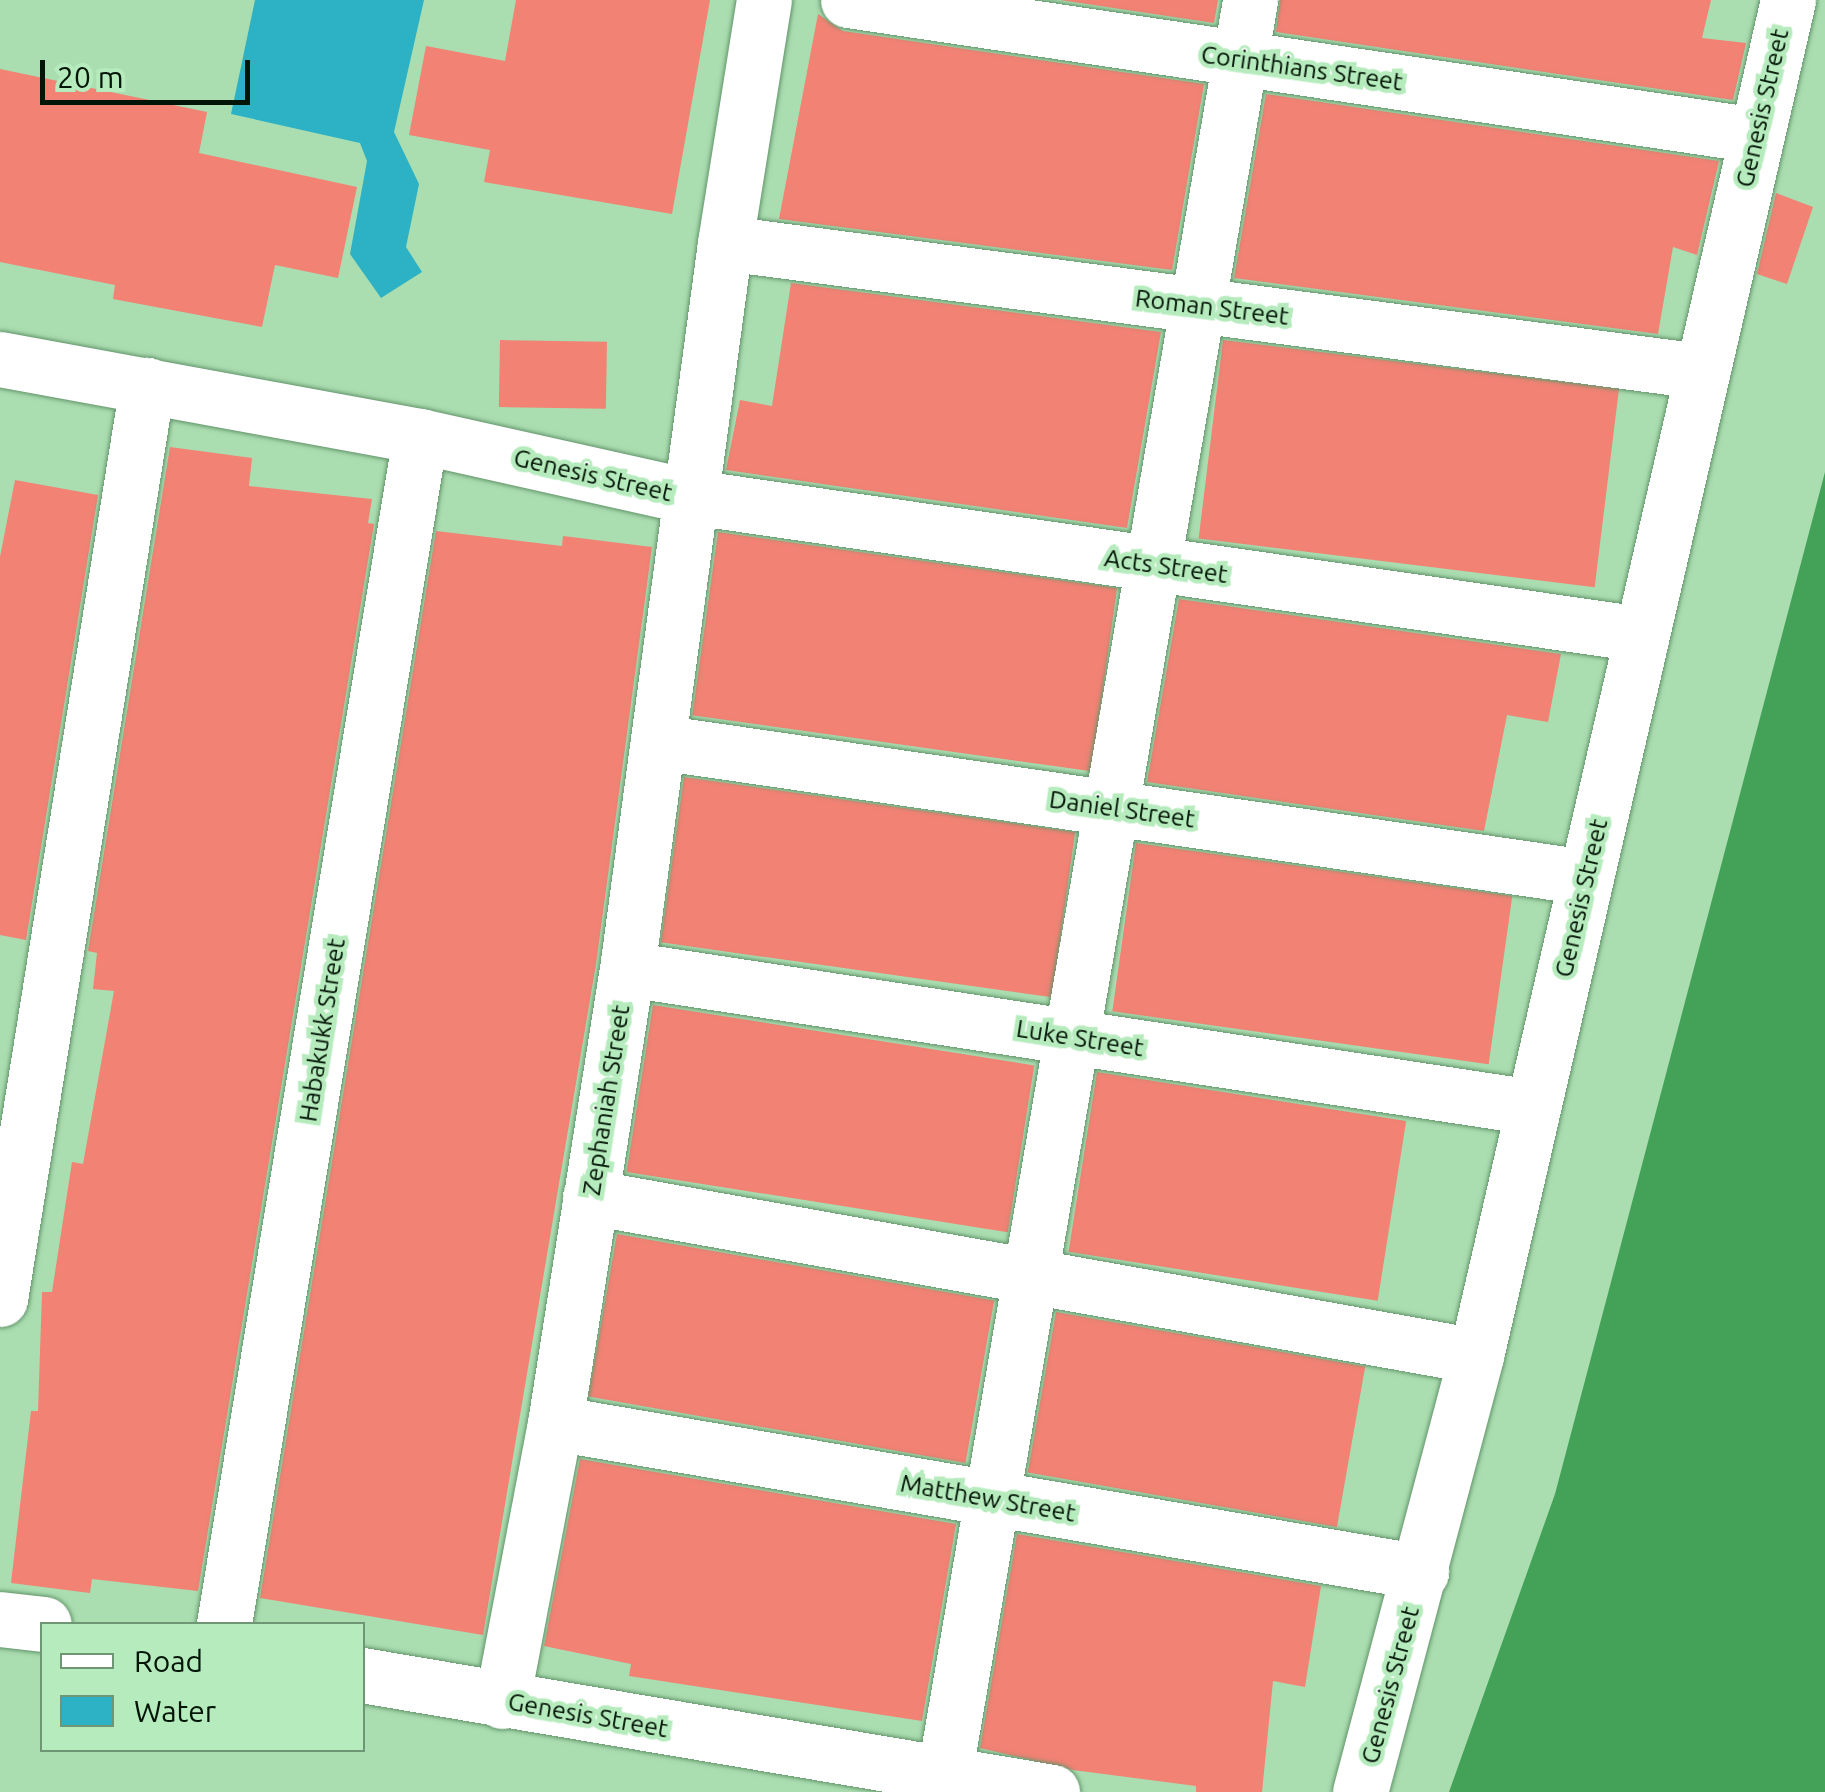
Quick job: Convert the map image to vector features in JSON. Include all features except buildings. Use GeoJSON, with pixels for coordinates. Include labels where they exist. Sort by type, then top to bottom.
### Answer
{"type":"FeatureCollection","features":[{"type":"Feature","properties":{"kind":"street","name":"Genesis Street"},"geometry":{"type":"LineString","coordinates":[[0,358],[420,436],[692,497],[725,243],[764,0]]}},
{"type":"Feature","properties":{"kind":"street","name":"Corinthians Street"},"geometry":{"type":"LineString","coordinates":[[848,0],[1756,136]]}},
{"type":"Feature","properties":{"kind":"street"},"geometry":{"type":"LineString","coordinates":[[944,1776],[1250,0]]}},
{"type":"Feature","properties":{"kind":"street","name":"Genesis Street"},"geometry":{"type":"LineString","coordinates":[[1360,1792],[1476,1356],[1788,0]]}},
{"type":"Feature","properties":{"kind":"street","name":"Roman Street"},"geometry":{"type":"LineString","coordinates":[[725,243],[1700,371]]}},
{"type":"Feature","properties":{"kind":"street"},"geometry":{"type":"LineString","coordinates":[[0,1299],[146,385]]}},
{"type":"Feature","properties":{"kind":"street","name":"Habakukk Street"},"geometry":{"type":"LineString","coordinates":[[224,1622],[420,436]]}},
{"type":"Feature","properties":{"kind":"street","name":"Acts Street"},"geometry":{"type":"LineString","coordinates":[[692,497],[1640,634]]}},
{"type":"Feature","properties":{"kind":"street","name":"Zephaniah Street"},"geometry":{"type":"LineString","coordinates":[[502,1700],[555,1424],[627,970],[692,497]]}},
{"type":"Feature","properties":{"kind":"street","name":"Daniel Street"},"geometry":{"type":"LineString","coordinates":[[658,742],[1586,877]]}},
{"type":"Feature","properties":{"kind":"street","name":"Luke Street"},"geometry":{"type":"LineString","coordinates":[[627,970],[1532,1107]]}},
{"type":"Feature","properties":{"kind":"street"},"geometry":{"type":"LineString","coordinates":[[590,1197],[1476,1356]]}},
{"type":"Feature","properties":{"kind":"street","name":"Matthew Street"},"geometry":{"type":"LineString","coordinates":[[555,1424],[1421,1572]]}},
{"type":"Feature","properties":{"kind":"street"},"geometry":{"type":"LineString","coordinates":[[0,1618],[40,1623]]}},
{"type":"Feature","properties":{"kind":"street","name":"Genesis Street"},"geometry":{"type":"LineString","coordinates":[[365,1676],[1052,1792]]}},
{"type":"Feature","properties":{"kind":"green space"},"geometry":{"type":"Polygon","coordinates":[[[1825,472],[1825,1792],[1449,1792],[1555,1494],[1825,472]]]}},
{"type":"Feature","properties":{"kind":"water"},"geometry":{"type":"Polygon","coordinates":[[[255,0],[424,0],[394,132],[419,184],[406,247],[422,272],[381,298],[350,254],[367,161],[360,143],[231,114],[255,0]]]}}]}
